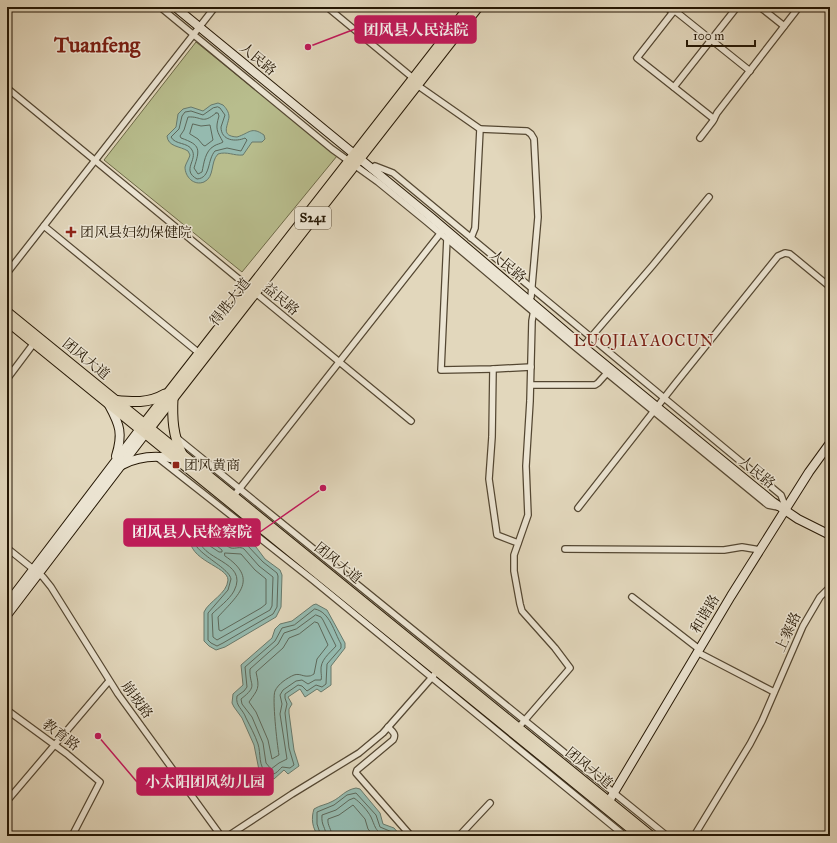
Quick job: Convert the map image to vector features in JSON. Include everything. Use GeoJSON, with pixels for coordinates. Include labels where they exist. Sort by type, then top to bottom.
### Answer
{"type":"FeatureCollection","features":[{"type":"Feature","properties":{"kind":"main road","name":"得胜大道"},"geometry":{"type":"LineString","coordinates":[[144,429],[415,82],[469,7]]}},
{"type":"Feature","properties":{"kind":"main road","name":"得胜大道"},"geometry":{"type":"LineString","coordinates":[[415,82],[478,7]]}},
{"type":"Feature","properties":{"kind":"main road","name":"得胜大道"},"geometry":{"type":"LineString","coordinates":[[171,394],[199,353],[252,291]]}},
{"type":"Feature","properties":{"kind":"main road","name":"团风大道"},"geometry":{"type":"LineString","coordinates":[[8,317],[34,343],[111,402]]}},
{"type":"Feature","properties":{"kind":"main road","name":"团风大道"},"geometry":{"type":"LineString","coordinates":[[8,317],[179,457],[435,675],[640,836]]}},
{"type":"Feature","properties":{"kind":"main road"},"geometry":{"type":"LineString","coordinates":[[111,402],[147,401],[171,394],[172,421],[179,457]]}},
{"type":"Feature","properties":{"kind":"main road","name":"团风大道"},"geometry":{"type":"LineString","coordinates":[[179,457],[233,497],[651,836]]}},
{"type":"Feature","properties":{"kind":"street"},"geometry":{"type":"LineString","coordinates":[[160,7],[332,149],[356,158]]}},
{"type":"Feature","properties":{"kind":"street","name":"人民路"},"geometry":{"type":"LineString","coordinates":[[175,7],[201,25]]}},
{"type":"Feature","properties":{"kind":"street","name":"人民路"},"geometry":{"type":"LineString","coordinates":[[183,7],[201,25],[534,309],[658,405],[798,519],[830,535]]}},
{"type":"Feature","properties":{"kind":"street"},"geometry":{"type":"LineString","coordinates":[[7,273],[215,7]]}},
{"type":"Feature","properties":{"kind":"street"},"geometry":{"type":"LineString","coordinates":[[327,7],[415,82],[480,129],[527,131],[531,134],[534,139],[538,217],[532,293]]}},
{"type":"Feature","properties":{"kind":"street"},"geometry":{"type":"LineString","coordinates":[[666,7],[674,10],[750,71]]}},
{"type":"Feature","properties":{"kind":"street"},"geometry":{"type":"LineString","coordinates":[[674,87],[737,7]]}},
{"type":"Feature","properties":{"kind":"street"},"geometry":{"type":"LineString","coordinates":[[760,7],[784,26]]}},
{"type":"Feature","properties":{"kind":"street"},"geometry":{"type":"LineString","coordinates":[[700,138],[717,113],[799,7]]}},
{"type":"Feature","properties":{"kind":"street"},"geometry":{"type":"LineString","coordinates":[[674,10],[637,58],[714,119]]}},
{"type":"Feature","properties":{"kind":"street","name":"益民路"},"geometry":{"type":"LineString","coordinates":[[7,88],[411,421]]}},
{"type":"Feature","properties":{"kind":"street"},"geometry":{"type":"LineString","coordinates":[[471,238],[474,228],[480,129]]}},
{"type":"Feature","properties":{"kind":"street","name":"人民路"},"geometry":{"type":"LineString","coordinates":[[356,158],[375,166],[532,293],[589,340],[658,405]]}},
{"type":"Feature","properties":{"kind":"street"},"geometry":{"type":"LineString","coordinates":[[375,166],[392,173],[471,238],[532,293]]}},
{"type":"Feature","properties":{"kind":"street"},"geometry":{"type":"LineString","coordinates":[[589,340],[709,197]]}},
{"type":"Feature","properties":{"kind":"street"},"geometry":{"type":"LineString","coordinates":[[44,226],[199,353]]}},
{"type":"Feature","properties":{"kind":"street"},"geometry":{"type":"LineString","coordinates":[[233,497],[339,362],[445,233]]}},
{"type":"Feature","properties":{"kind":"street"},"geometry":{"type":"LineString","coordinates":[[445,233],[441,370],[531,367]]}},
{"type":"Feature","properties":{"kind":"street"},"geometry":{"type":"LineString","coordinates":[[578,508],[658,405],[780,254],[790,254],[830,288]]}},
{"type":"Feature","properties":{"kind":"street"},"geometry":{"type":"LineString","coordinates":[[518,728],[570,668],[522,610],[514,571],[514,555],[528,515],[526,466],[531,385],[532,321],[534,309]]}},
{"type":"Feature","properties":{"kind":"street"},"geometry":{"type":"LineString","coordinates":[[534,309],[607,373],[658,405]]}},
{"type":"Feature","properties":{"kind":"street"},"geometry":{"type":"LineString","coordinates":[[7,378],[34,343]]}},
{"type":"Feature","properties":{"kind":"street"},"geometry":{"type":"LineString","coordinates":[[493,369],[492,437],[489,474],[490,491],[497,535],[518,543]]}},
{"type":"Feature","properties":{"kind":"street"},"geometry":{"type":"LineString","coordinates":[[531,385],[595,385],[607,373]]}},
{"type":"Feature","properties":{"kind":"street"},"geometry":{"type":"LineString","coordinates":[[111,402],[121,433],[117,465],[138,459],[157,456],[179,457]]}},
{"type":"Feature","properties":{"kind":"street","name":"得胜大道"},"geometry":{"type":"LineString","coordinates":[[7,604],[36,571],[144,429]]}},
{"type":"Feature","properties":{"kind":"street"},"geometry":{"type":"LineString","coordinates":[[175,437],[667,836]]}},
{"type":"Feature","properties":{"kind":"street","name":"和谐路"},"geometry":{"type":"LineString","coordinates":[[609,801],[760,550],[784,507],[830,443]]}},
{"type":"Feature","properties":{"kind":"street"},"geometry":{"type":"LineString","coordinates":[[157,456],[435,675],[625,836]]}},
{"type":"Feature","properties":{"kind":"street","name":"人民路"},"geometry":{"type":"LineString","coordinates":[[784,507],[830,530]]}},
{"type":"Feature","properties":{"kind":"street"},"geometry":{"type":"LineString","coordinates":[[565,549],[724,550],[742,547],[760,550]]}},
{"type":"Feature","properties":{"kind":"street","name":"崩坡路"},"geometry":{"type":"LineString","coordinates":[[7,548],[36,571],[56,593],[109,681],[221,836]]}},
{"type":"Feature","properties":{"kind":"street","name":"得胜大道"},"geometry":{"type":"LineString","coordinates":[[7,615],[36,571]]}},
{"type":"Feature","properties":{"kind":"street","name":"上寨路"},"geometry":{"type":"LineString","coordinates":[[694,836],[750,744],[762,721],[803,626],[820,597],[830,587]]}},
{"type":"Feature","properties":{"kind":"street"},"geometry":{"type":"LineString","coordinates":[[632,597],[698,651],[774,692]]}},
{"type":"Feature","properties":{"kind":"street"},"geometry":{"type":"LineString","coordinates":[[228,836],[292,794],[360,753],[388,727],[435,675]]}},
{"type":"Feature","properties":{"kind":"street"},"geometry":{"type":"LineString","coordinates":[[7,801],[109,681]]}},
{"type":"Feature","properties":{"kind":"street","name":"教育路"},"geometry":{"type":"LineString","coordinates":[[7,710],[55,745],[100,782],[72,836]]}},
{"type":"Feature","properties":{"kind":"street"},"geometry":{"type":"LineString","coordinates":[[388,727],[394,734],[393,740],[357,770],[356,773],[411,836]]}},
{"type":"Feature","properties":{"kind":"street"},"geometry":{"type":"LineString","coordinates":[[459,836],[490,804]]}},
{"type":"Feature","properties":{"kind":"green space"},"geometry":{"type":"Polygon","coordinates":[[[196,42],[337,156],[242,272],[104,160],[196,42]]]}},
{"type":"Feature","properties":{"kind":"water"},"geometry":{"type":"Polygon","coordinates":[[[218,103],[223,105],[228,113],[229,117],[226,130],[228,135],[237,137],[250,131],[256,131],[264,135],[265,139],[262,142],[252,142],[243,155],[224,153],[218,154],[214,161],[210,177],[204,182],[197,183],[188,177],[185,171],[190,155],[188,151],[172,144],[168,140],[167,136],[176,127],[178,114],[183,109],[191,107],[203,111],[211,105],[218,103]]]}},
{"type":"Feature","properties":{"kind":"water"},"geometry":{"type":"Polygon","coordinates":[[[208,521],[212,522],[233,539],[241,538],[249,541],[256,547],[265,559],[280,570],[282,575],[281,607],[276,617],[225,647],[216,650],[204,641],[204,612],[206,608],[225,589],[228,580],[222,571],[201,557],[195,551],[191,544],[190,536],[197,526],[208,521]]]}},
{"type":"Feature","properties":{"kind":"water"},"geometry":{"type":"Polygon","coordinates":[[[316,604],[327,610],[345,643],[345,648],[331,666],[331,685],[321,692],[317,689],[305,697],[300,689],[288,697],[292,704],[289,709],[289,713],[294,750],[299,766],[288,774],[284,770],[274,779],[265,776],[259,770],[254,745],[242,718],[232,703],[233,694],[243,685],[241,665],[272,638],[275,629],[280,624],[292,621],[316,604]]]}},
{"type":"Feature","properties":{"kind":"water"},"geometry":{"type":"Polygon","coordinates":[[[356,788],[360,789],[380,813],[383,824],[394,828],[401,836],[319,836],[313,823],[314,809],[336,799],[349,790],[356,788]]]}},
{"type":"Feature","properties":{"kind":"place","name":"团风县人民法院"},"geometry":{"type":"Point","coordinates":[308,47]}},
{"type":"Feature","properties":{"kind":"place","name":"团风县妇幼保健院"},"geometry":{"type":"Point","coordinates":[71,232]}},
{"type":"Feature","properties":{"kind":"place","name":"团风黄商"},"geometry":{"type":"Point","coordinates":[176,465]}},
{"type":"Feature","properties":{"kind":"place","name":"团风县人民检察院"},"geometry":{"type":"Point","coordinates":[323,488]}},
{"type":"Feature","properties":{"kind":"place","name":"小太阳团风幼儿园"},"geometry":{"type":"Point","coordinates":[98,736]}},
{"type":"Feature","properties":{"kind":"district","name":"Tuanfeng"},"geometry":{"type":"Point","coordinates":[97,44]}},
{"type":"Feature","properties":{"kind":"district","name":"LUOJIAYAOCUN"},"geometry":{"type":"Point","coordinates":[644,340]}}]}
